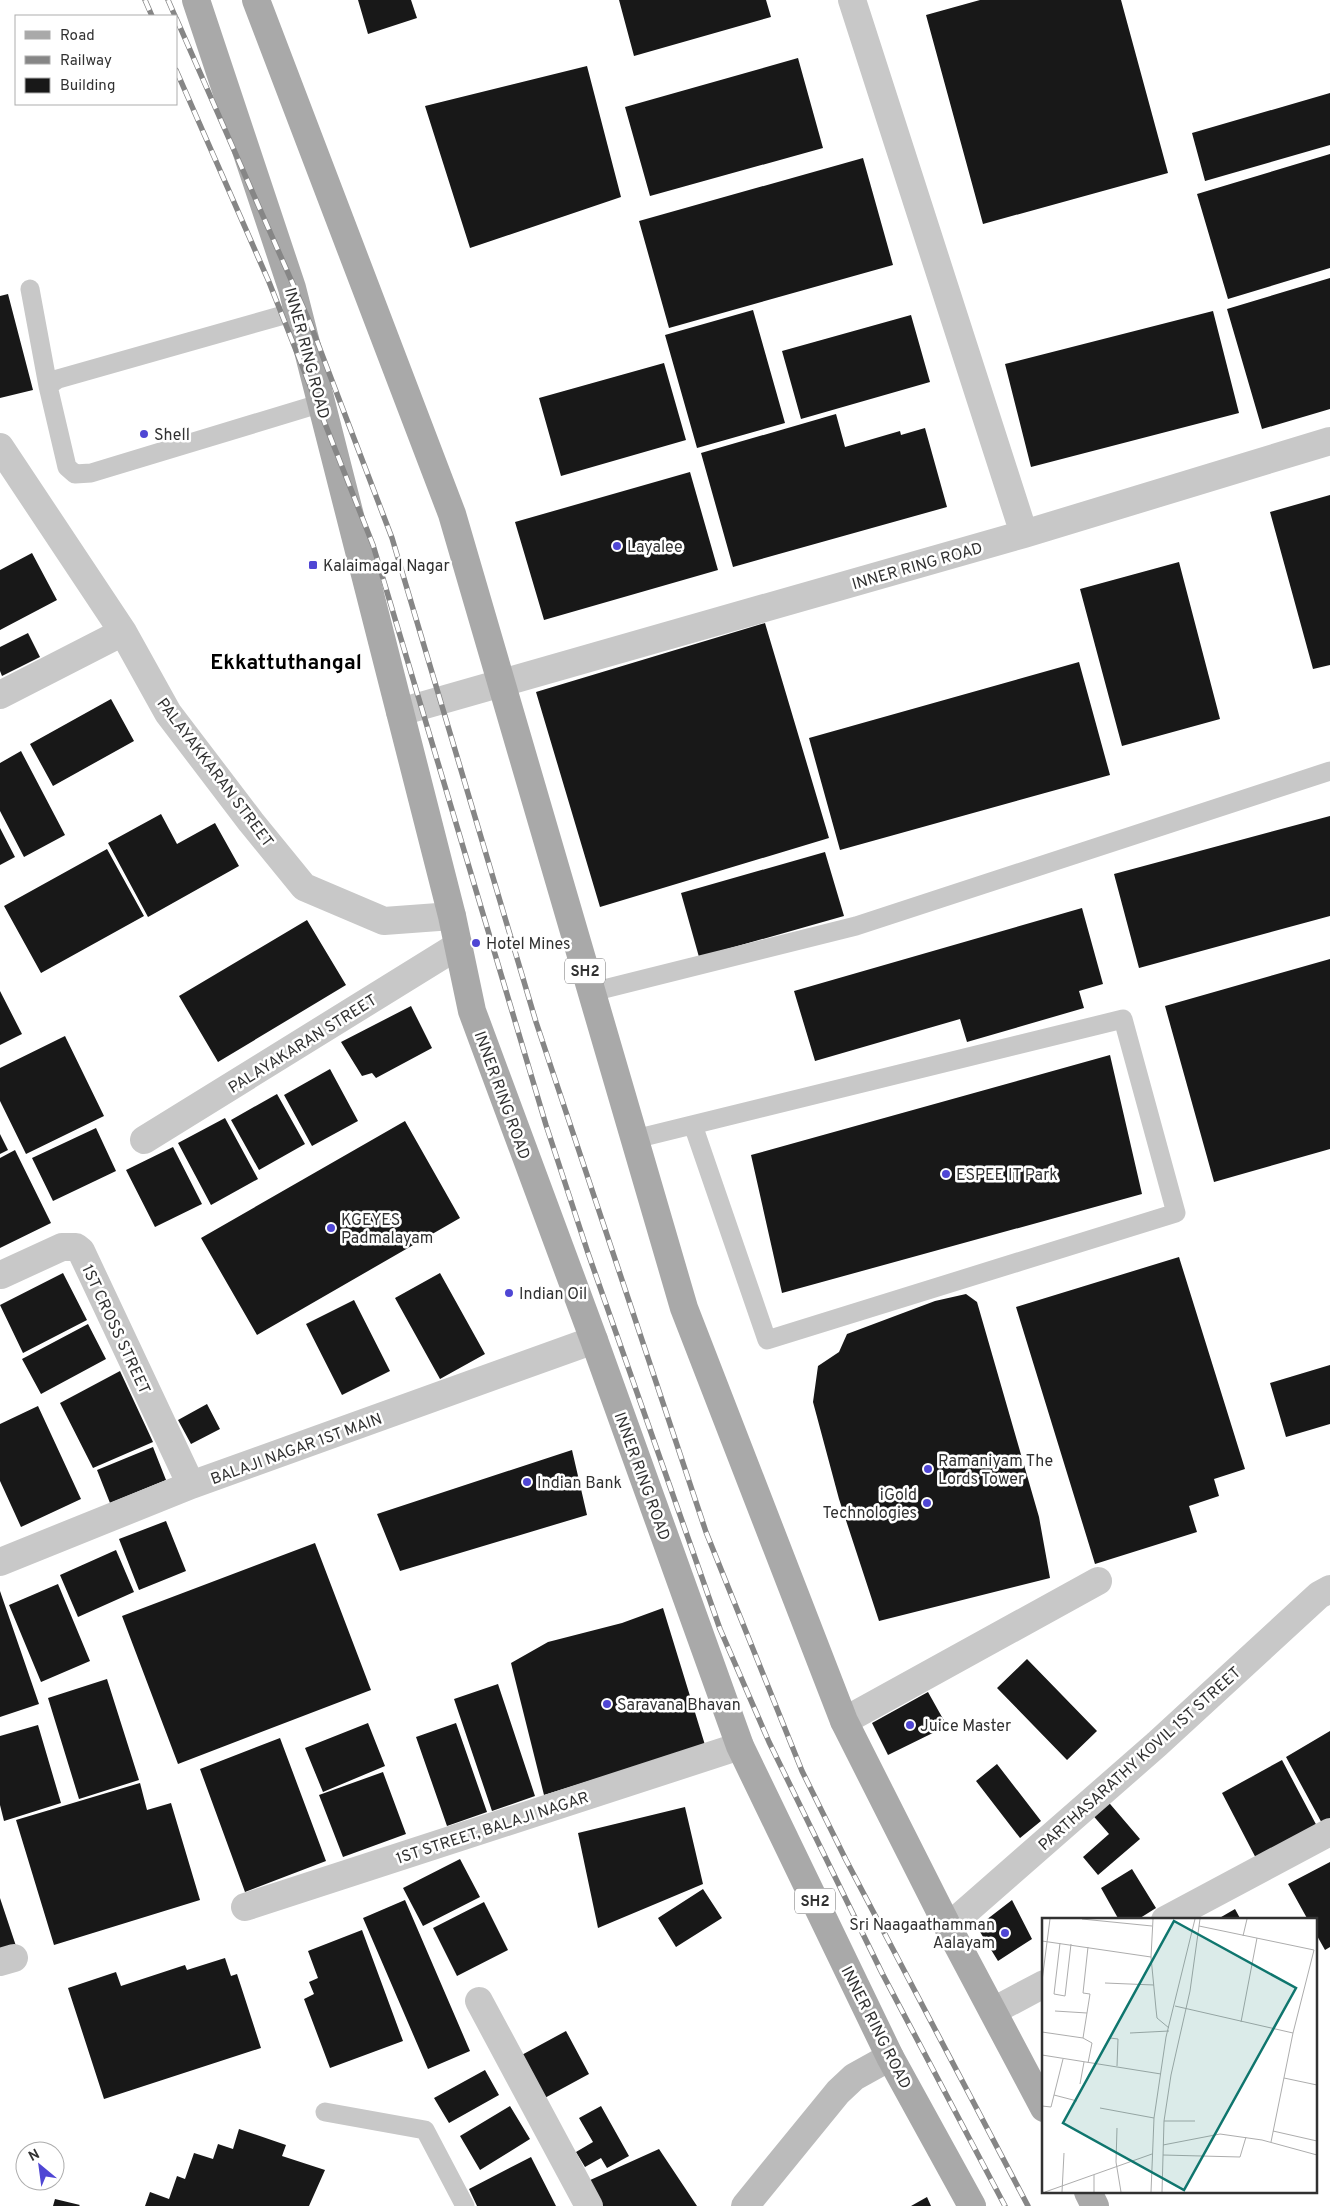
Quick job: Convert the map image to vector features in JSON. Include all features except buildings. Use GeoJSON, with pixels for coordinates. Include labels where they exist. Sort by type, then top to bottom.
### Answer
{"type":"FeatureCollection","features":[{"type":"Feature","properties":{"kind":"main road","name":"INNER RING ROAD"},"geometry":{"type":"LineString","coordinates":[[196,0],[292,288],[452,916],[472,1011],[594,1340],[740,1746],[890,2056],[972,2206]]}},
{"type":"Feature","properties":{"kind":"main road","name":"SH2"},"geometry":{"type":"LineString","coordinates":[[256,0],[452,514],[684,1308],[844,1721],[948,1927],[1042,2104]]}},
{"type":"Feature","properties":{"kind":"main road"},"geometry":{"type":"LineString","coordinates":[[1089,2194],[1095,2206]]}},
{"type":"Feature","properties":{"kind":"street"},"geometry":{"type":"LineString","coordinates":[[852,0],[1024,534]]}},
{"type":"Feature","properties":{"kind":"street","name":"INNER RING ROAD"},"geometry":{"type":"LineString","coordinates":[[400,712],[1024,534],[1330,441]]}},
{"type":"Feature","properties":{"kind":"street","name":"PALAYAKKARAN STREET"},"geometry":{"type":"LineString","coordinates":[[0,447],[124,632],[168,713],[304,888],[384,921],[452,916]]}},
{"type":"Feature","properties":{"kind":"street"},"geometry":{"type":"LineString","coordinates":[[0,695],[124,632]]}},
{"type":"Feature","properties":{"kind":"street","name":"PALAYAKARAN STREET"},"geometry":{"type":"LineString","coordinates":[[144,1140],[459,946]]}},
{"type":"Feature","properties":{"kind":"street","name":"1ST CROSS STREET"},"geometry":{"type":"LineString","coordinates":[[1,1275],[62,1247],[76,1247],[80,1251],[191,1485]]}},
{"type":"Feature","properties":{"kind":"street","name":"BALAJI NAGAR 1ST MAIN"},"geometry":{"type":"LineString","coordinates":[[0,1562],[191,1485],[594,1340]]}},
{"type":"Feature","properties":{"kind":"street"},"geometry":{"type":"LineString","coordinates":[[844,1721],[1098,1581]]}},
{"type":"Feature","properties":{"kind":"street","name":"PARTHASARATHY KOVIL 1ST STREET"},"geometry":{"type":"LineString","coordinates":[[948,1927],[1157,1744],[1319,1595],[1330,1589]]}},
{"type":"Feature","properties":{"kind":"street","name":"1ST STREET, BALAJI NAGAR"},"geometry":{"type":"LineString","coordinates":[[245,1907],[740,1746]]}},
{"type":"Feature","properties":{"kind":"street"},"geometry":{"type":"LineString","coordinates":[[1169,1918],[1330,1832]]}},
{"type":"Feature","properties":{"kind":"street"},"geometry":{"type":"LineString","coordinates":[[993,2011],[1042,1985]]}},
{"type":"Feature","properties":{"kind":"street"},"geometry":{"type":"LineString","coordinates":[[479,2001],[590,2206]]}},
{"type":"Feature","properties":{"kind":"street"},"geometry":{"type":"LineString","coordinates":[[745,2206],[838,2092],[854,2077],[890,2056]]}},
{"type":"Feature","properties":{"kind":"lane"},"geometry":{"type":"LineString","coordinates":[[30,290],[48,386],[67,467],[75,474],[91,474],[322,403]]}},
{"type":"Feature","properties":{"kind":"lane"},"geometry":{"type":"LineString","coordinates":[[48,386],[58,379],[298,311]]}},
{"type":"Feature","properties":{"kind":"lane"},"geometry":{"type":"LineString","coordinates":[[592,992],[856,926],[1330,771]]}},
{"type":"Feature","properties":{"kind":"lane"},"geometry":{"type":"LineString","coordinates":[[635,1139],[1123,1019],[1176,1213],[767,1340],[693,1125]]}},
{"type":"Feature","properties":{"kind":"lane"},"geometry":{"type":"LineString","coordinates":[[325,2112],[424,2130],[465,2206]]}},
{"type":"Feature","properties":{"kind":"railway"},"geometry":{"type":"LineString","coordinates":[[145,0],[152,15]]}},
{"type":"Feature","properties":{"kind":"railway"},"geometry":{"type":"LineString","coordinates":[[168,0],[175,15]]}},
{"type":"Feature","properties":{"kind":"railway"},"geometry":{"type":"LineString","coordinates":[[178,23],[310,323],[392,538],[536,1022],[706,1532],[802,1771],[846,1860],[1028,2206]]}},
{"type":"Feature","properties":{"kind":"railway"},"geometry":{"type":"LineString","coordinates":[[178,75],[269,282],[373,545],[546,1125],[588,1253],[720,1629],[769,1742],[882,1973],[1005,2206]]}},
{"type":"Feature","properties":{"kind":"place","name":"Shell"},"geometry":{"type":"Point","coordinates":[144,434]}},
{"type":"Feature","properties":{"kind":"place","name":"Layalee"},"geometry":{"type":"Point","coordinates":[617,546]}},
{"type":"Feature","properties":{"kind":"place","name":"Kalaimagal Nagar"},"geometry":{"type":"Point","coordinates":[313,565]}},
{"type":"Feature","properties":{"kind":"place","name":"Hotel Mines"},"geometry":{"type":"Point","coordinates":[476,943]}},
{"type":"Feature","properties":{"kind":"place","name":"ESPEE IT Park"},"geometry":{"type":"Point","coordinates":[946,1174]}},
{"type":"Feature","properties":{"kind":"place","name":"KGEYES Padmalayam"},"geometry":{"type":"Point","coordinates":[331,1228]}},
{"type":"Feature","properties":{"kind":"place","name":"Indian Oil"},"geometry":{"type":"Point","coordinates":[509,1293]}},
{"type":"Feature","properties":{"kind":"place","name":"Ramaniyam The Lords Tower"},"geometry":{"type":"Point","coordinates":[928,1469]}},
{"type":"Feature","properties":{"kind":"place","name":"Indian Bank"},"geometry":{"type":"Point","coordinates":[527,1482]}},
{"type":"Feature","properties":{"kind":"place","name":"iGold Technologies"},"geometry":{"type":"Point","coordinates":[927,1503]}},
{"type":"Feature","properties":{"kind":"place","name":"Saravana Bhavan"},"geometry":{"type":"Point","coordinates":[607,1704]}},
{"type":"Feature","properties":{"kind":"place","name":"Juice Master"},"geometry":{"type":"Point","coordinates":[910,1725]}},
{"type":"Feature","properties":{"kind":"place","name":"Sri Naagaathamman Aalayam"},"geometry":{"type":"Point","coordinates":[1005,1933]}},
{"type":"Feature","properties":{"kind":"district","name":"Ekkattuthangal"},"geometry":{"type":"Point","coordinates":[286,662]}}]}
